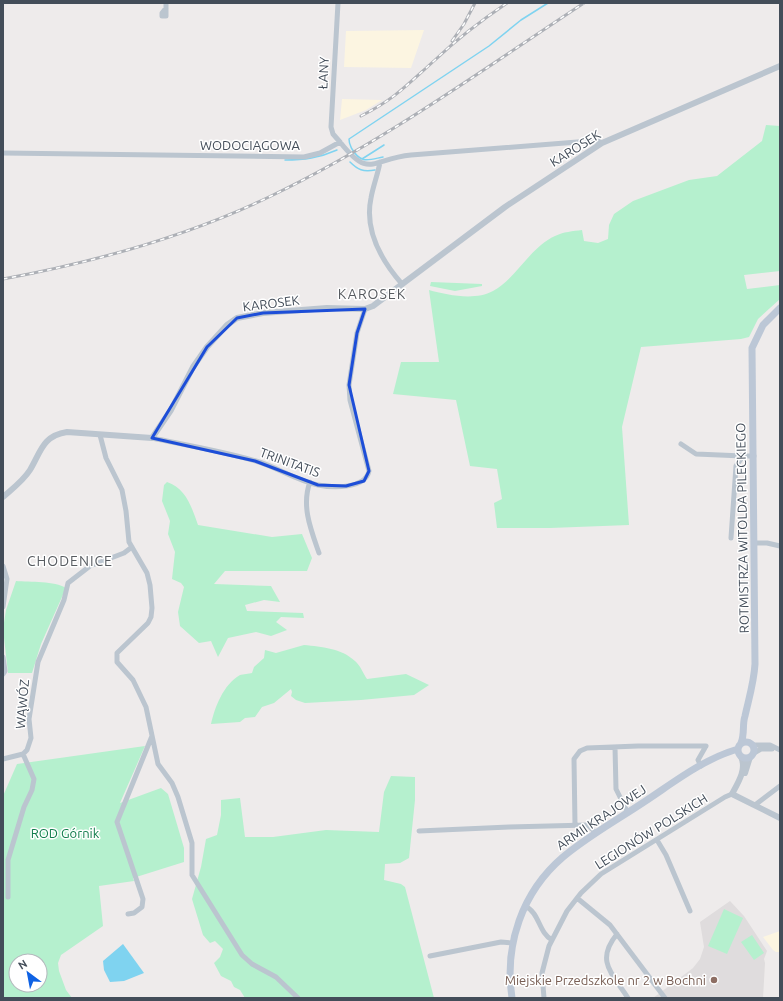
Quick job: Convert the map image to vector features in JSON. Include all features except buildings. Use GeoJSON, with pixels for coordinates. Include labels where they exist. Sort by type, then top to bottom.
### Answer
{"type":"FeatureCollection","features":[{"type":"Feature","properties":{"kind":"main road","name":"ROTMISTRZA WITOLDA PILECKIEGO"},"geometry":{"type":"LineString","coordinates":[[752,750],[747,735],[748,707],[755,664],[752,348],[762,325],[780,308]]}},
{"type":"Feature","properties":{"kind":"main road","name":"ROTMISTRZA WITOLDA PILECKIEGO"},"geometry":{"type":"LineString","coordinates":[[740,751],[744,735],[744,716],[748,707]]}},
{"type":"Feature","properties":{"kind":"main road"},"geometry":{"type":"LineString","coordinates":[[747,742],[752,750],[740,751],[747,742]]}},
{"type":"Feature","properties":{"kind":"main road","name":"ARMII KRAJOWEJ"},"geometry":{"type":"LineString","coordinates":[[512,998],[510,966],[512,943],[525,906],[531,894],[554,866],[570,851],[596,833],[702,765],[726,752],[740,751]]}},
{"type":"Feature","properties":{"kind":"street","name":"ŁANY"},"geometry":{"type":"LineString","coordinates":[[338,3],[331,127],[333,134],[340,142]]}},
{"type":"Feature","properties":{"kind":"street","name":"KAROSEK"},"geometry":{"type":"LineString","coordinates":[[152,438],[171,410],[193,367],[207,347],[227,325],[238,318],[263,312],[327,308],[365,309],[373,306],[505,207],[602,143],[780,66]]}},
{"type":"Feature","properties":{"kind":"street"},"geometry":{"type":"LineString","coordinates":[[340,142],[352,157],[360,163],[369,165],[399,156],[590,141],[598,141],[602,143]]}},
{"type":"Feature","properties":{"kind":"street","name":"WODOCIĄGOWA"},"geometry":{"type":"LineString","coordinates":[[3,153],[304,157],[320,153],[340,142]]}},
{"type":"Feature","properties":{"kind":"street"},"geometry":{"type":"LineString","coordinates":[[380,162],[371,197],[369,216],[370,225],[382,258],[402,284]]}},
{"type":"Feature","properties":{"kind":"street","name":"TRINITATIS"},"geometry":{"type":"LineString","coordinates":[[152,438],[255,461],[310,482],[330,486],[358,484],[368,476],[369,471],[350,400],[349,385],[357,333],[365,309]]}},
{"type":"Feature","properties":{"kind":"street"},"geometry":{"type":"LineString","coordinates":[[3,497],[25,476],[44,444],[54,435],[67,432],[152,438]]}},
{"type":"Feature","properties":{"kind":"street"},"geometry":{"type":"LineString","coordinates":[[100,435],[106,458],[122,490],[132,547],[147,573],[151,594],[151,617],[140,633],[117,653],[116,662],[133,680],[146,707],[158,764],[172,783],[191,834],[192,874],[198,887],[242,955],[252,964],[276,977],[298,998]]}},
{"type":"Feature","properties":{"kind":"street"},"geometry":{"type":"LineString","coordinates":[[681,444],[696,454],[754,456]]}},
{"type":"Feature","properties":{"kind":"street"},"geometry":{"type":"LineString","coordinates":[[731,538],[736,466],[743,456]]}},
{"type":"Feature","properties":{"kind":"street"},"geometry":{"type":"LineString","coordinates":[[310,482],[306,498],[307,515],[319,553]]}},
{"type":"Feature","properties":{"kind":"street"},"geometry":{"type":"LineString","coordinates":[[754,542],[780,546]]}},
{"type":"Feature","properties":{"kind":"street","name":"WĄWÓZ"},"geometry":{"type":"LineString","coordinates":[[23,754],[27,750],[31,738],[30,719],[38,662],[64,600],[68,583],[90,566],[124,553],[132,547]]}},
{"type":"Feature","properties":{"kind":"street"},"geometry":{"type":"LineString","coordinates":[[3,566],[7,579],[3,607]]}},
{"type":"Feature","properties":{"kind":"street"},"geometry":{"type":"LineString","coordinates":[[3,657],[5,671],[3,674]]}},
{"type":"Feature","properties":{"kind":"street"},"geometry":{"type":"LineString","coordinates":[[128,914],[134,913],[142,907],[143,899],[117,822],[118,816],[152,736]]}},
{"type":"Feature","properties":{"kind":"street"},"geometry":{"type":"LineString","coordinates":[[575,825],[574,759],[576,755],[587,748],[706,746],[698,760],[702,765]]}},
{"type":"Feature","properties":{"kind":"street"},"geometry":{"type":"LineString","coordinates":[[615,747],[616,789],[628,813]]}},
{"type":"Feature","properties":{"kind":"street"},"geometry":{"type":"LineString","coordinates":[[780,750],[765,748],[752,750],[745,773],[732,794],[780,818]]}},
{"type":"Feature","properties":{"kind":"street"},"geometry":{"type":"LineString","coordinates":[[738,783],[744,765],[740,751]]}},
{"type":"Feature","properties":{"kind":"street"},"geometry":{"type":"LineString","coordinates":[[3,759],[23,754],[34,779],[32,790],[24,807],[8,860],[8,897]]}},
{"type":"Feature","properties":{"kind":"street"},"geometry":{"type":"LineString","coordinates":[[755,806],[780,786]]}},
{"type":"Feature","properties":{"kind":"street","name":"LEGIONÓW POLSKICH"},"geometry":{"type":"LineString","coordinates":[[544,998],[542,973],[552,940],[564,917],[577,898],[601,874],[732,794]]}},
{"type":"Feature","properties":{"kind":"street"},"geometry":{"type":"LineString","coordinates":[[419,831],[588,825],[596,833]]}},
{"type":"Feature","properties":{"kind":"street"},"geometry":{"type":"LineString","coordinates":[[657,840],[666,855],[690,911]]}},
{"type":"Feature","properties":{"kind":"street"},"geometry":{"type":"LineString","coordinates":[[577,898],[604,918],[665,998]]}},
{"type":"Feature","properties":{"kind":"street"},"geometry":{"type":"LineString","coordinates":[[525,906],[536,915],[543,932],[552,940]]}},
{"type":"Feature","properties":{"kind":"street"},"geometry":{"type":"LineString","coordinates":[[617,934],[607,950],[606,962],[628,998]]}},
{"type":"Feature","properties":{"kind":"street"},"geometry":{"type":"LineString","coordinates":[[430,956],[501,942],[512,943]]}},
{"type":"Feature","properties":{"kind":"highlighted area"},"geometry":{"type":"Polygon","coordinates":[[[365,309],[357,333],[349,385],[369,471],[364,481],[346,486],[318,485],[255,461],[152,438],[207,347],[237,318],[263,313],[365,309]]]}},
{"type":"Feature","properties":{"kind":"shaded area"},"geometry":{"type":"Polygon","coordinates":[[[424,30],[411,68],[344,67],[346,31],[424,30]]]}},
{"type":"Feature","properties":{"kind":"shaded area"},"geometry":{"type":"Polygon","coordinates":[[[342,99],[382,100],[366,110],[340,120],[342,99]]]}},
{"type":"Feature","properties":{"kind":"shaded area"},"geometry":{"type":"Polygon","coordinates":[[[730,901],[744,916],[767,951],[764,959],[763,998],[653,998],[693,968],[700,959],[704,947],[700,922],[730,901]]]}},
{"type":"Feature","properties":{"kind":"shaded area"},"geometry":{"type":"Polygon","coordinates":[[[780,931],[780,952],[776,952],[763,937],[780,931]]]}},
{"type":"Feature","properties":{"kind":"green space"},"geometry":{"type":"Polygon","coordinates":[[[766,125],[780,126],[780,271],[744,275],[747,289],[780,285],[780,299],[758,319],[749,337],[741,339],[641,347],[622,427],[629,525],[550,528],[497,528],[494,503],[502,499],[497,469],[470,466],[456,400],[393,394],[401,362],[439,362],[429,290],[461,296],[478,296],[486,294],[493,291],[509,279],[530,255],[546,241],[555,236],[582,230],[584,241],[598,243],[608,239],[609,225],[614,214],[633,201],[689,180],[717,176],[762,141],[766,125]]]}},
{"type":"Feature","properties":{"kind":"green space"},"geometry":{"type":"Polygon","coordinates":[[[431,282],[482,284],[482,286],[455,291],[430,286],[431,282]]]}},
{"type":"Feature","properties":{"kind":"green space"},"geometry":{"type":"Polygon","coordinates":[[[167,482],[174,485],[184,494],[191,506],[198,525],[272,537],[302,534],[312,558],[307,571],[225,571],[214,584],[271,586],[280,602],[264,600],[245,605],[247,611],[303,613],[304,618],[281,617],[276,622],[287,630],[271,636],[256,632],[228,638],[218,657],[211,641],[199,643],[180,626],[178,612],[184,587],[181,583],[172,579],[175,552],[168,534],[170,521],[162,501],[164,485],[167,482]]]}},
{"type":"Feature","properties":{"kind":"green space"},"geometry":{"type":"Polygon","coordinates":[[[16,581],[49,583],[66,588],[41,644],[32,673],[8,673],[3,629],[6,610],[16,581]]]}},
{"type":"Feature","properties":{"kind":"green space"},"geometry":{"type":"Polygon","coordinates":[[[304,645],[331,649],[344,653],[357,663],[367,679],[406,674],[429,685],[414,695],[305,703],[296,700],[291,696],[291,689],[274,703],[262,707],[255,717],[245,718],[240,722],[211,724],[217,704],[224,690],[240,675],[252,673],[254,667],[264,658],[265,650],[276,653],[304,645]]]}},
{"type":"Feature","properties":{"kind":"green space","name":"ROD Górnik"},"geometry":{"type":"Polygon","coordinates":[[[145,746],[120,803],[161,788],[168,794],[184,848],[184,862],[133,878],[134,881],[99,886],[103,926],[61,955],[58,963],[59,971],[66,990],[72,998],[3,998],[3,796],[17,764],[145,746]]]}},
{"type":"Feature","properties":{"kind":"green space"},"geometry":{"type":"Polygon","coordinates":[[[391,776],[415,777],[415,800],[409,858],[400,863],[385,864],[384,880],[401,884],[405,887],[434,998],[245,998],[240,990],[234,987],[231,981],[221,976],[214,963],[220,957],[223,949],[215,941],[210,943],[203,935],[192,899],[201,867],[206,839],[217,835],[221,815],[221,800],[240,798],[245,837],[273,837],[326,830],[379,832],[384,792],[391,776]]]}},
{"type":"Feature","properties":{"kind":"green space"},"geometry":{"type":"Polygon","coordinates":[[[724,909],[743,918],[727,954],[708,946],[724,909]]]}},
{"type":"Feature","properties":{"kind":"green space"},"geometry":{"type":"Polygon","coordinates":[[[752,935],[764,953],[754,960],[741,942],[752,935]]]}},
{"type":"Feature","properties":{"kind":"water"},"geometry":{"type":"Polygon","coordinates":[[[123,944],[144,973],[124,981],[110,982],[104,970],[103,961],[123,944]]]}},
{"type":"Feature","properties":{"kind":"waterway"},"geometry":{"type":"LineString","coordinates":[[383,157],[369,160],[362,159],[355,154],[349,143],[349,139],[489,46],[521,20],[548,3]]}},
{"type":"Feature","properties":{"kind":"waterway"},"geometry":{"type":"LineString","coordinates":[[362,159],[384,145]]}},
{"type":"Feature","properties":{"kind":"waterway"},"geometry":{"type":"LineString","coordinates":[[285,160],[311,158],[337,150]]}},
{"type":"Feature","properties":{"kind":"waterway"},"geometry":{"type":"LineString","coordinates":[[350,162],[361,170],[375,170]]}},
{"type":"Feature","properties":{"kind":"railway"},"geometry":{"type":"LineString","coordinates":[[452,41],[464,24],[475,3]]}},
{"type":"Feature","properties":{"kind":"railway"},"geometry":{"type":"LineString","coordinates":[[361,116],[373,110],[409,84],[461,37],[507,3]]}},
{"type":"Feature","properties":{"kind":"railway"},"geometry":{"type":"LineString","coordinates":[[3,279],[72,265],[173,236],[239,211],[271,196],[352,153],[431,105],[584,3]]}},
{"type":"Feature","properties":{"kind":"place","name":"Miejskie Przedszkole nr 2 w Bochni"},"geometry":{"type":"Point","coordinates":[714,980]}},
{"type":"Feature","properties":{"kind":"district","name":"KAROSEK"},"geometry":{"type":"Point","coordinates":[372,294]}},
{"type":"Feature","properties":{"kind":"district","name":"CHODENICE"},"geometry":{"type":"Point","coordinates":[70,561]}}]}
